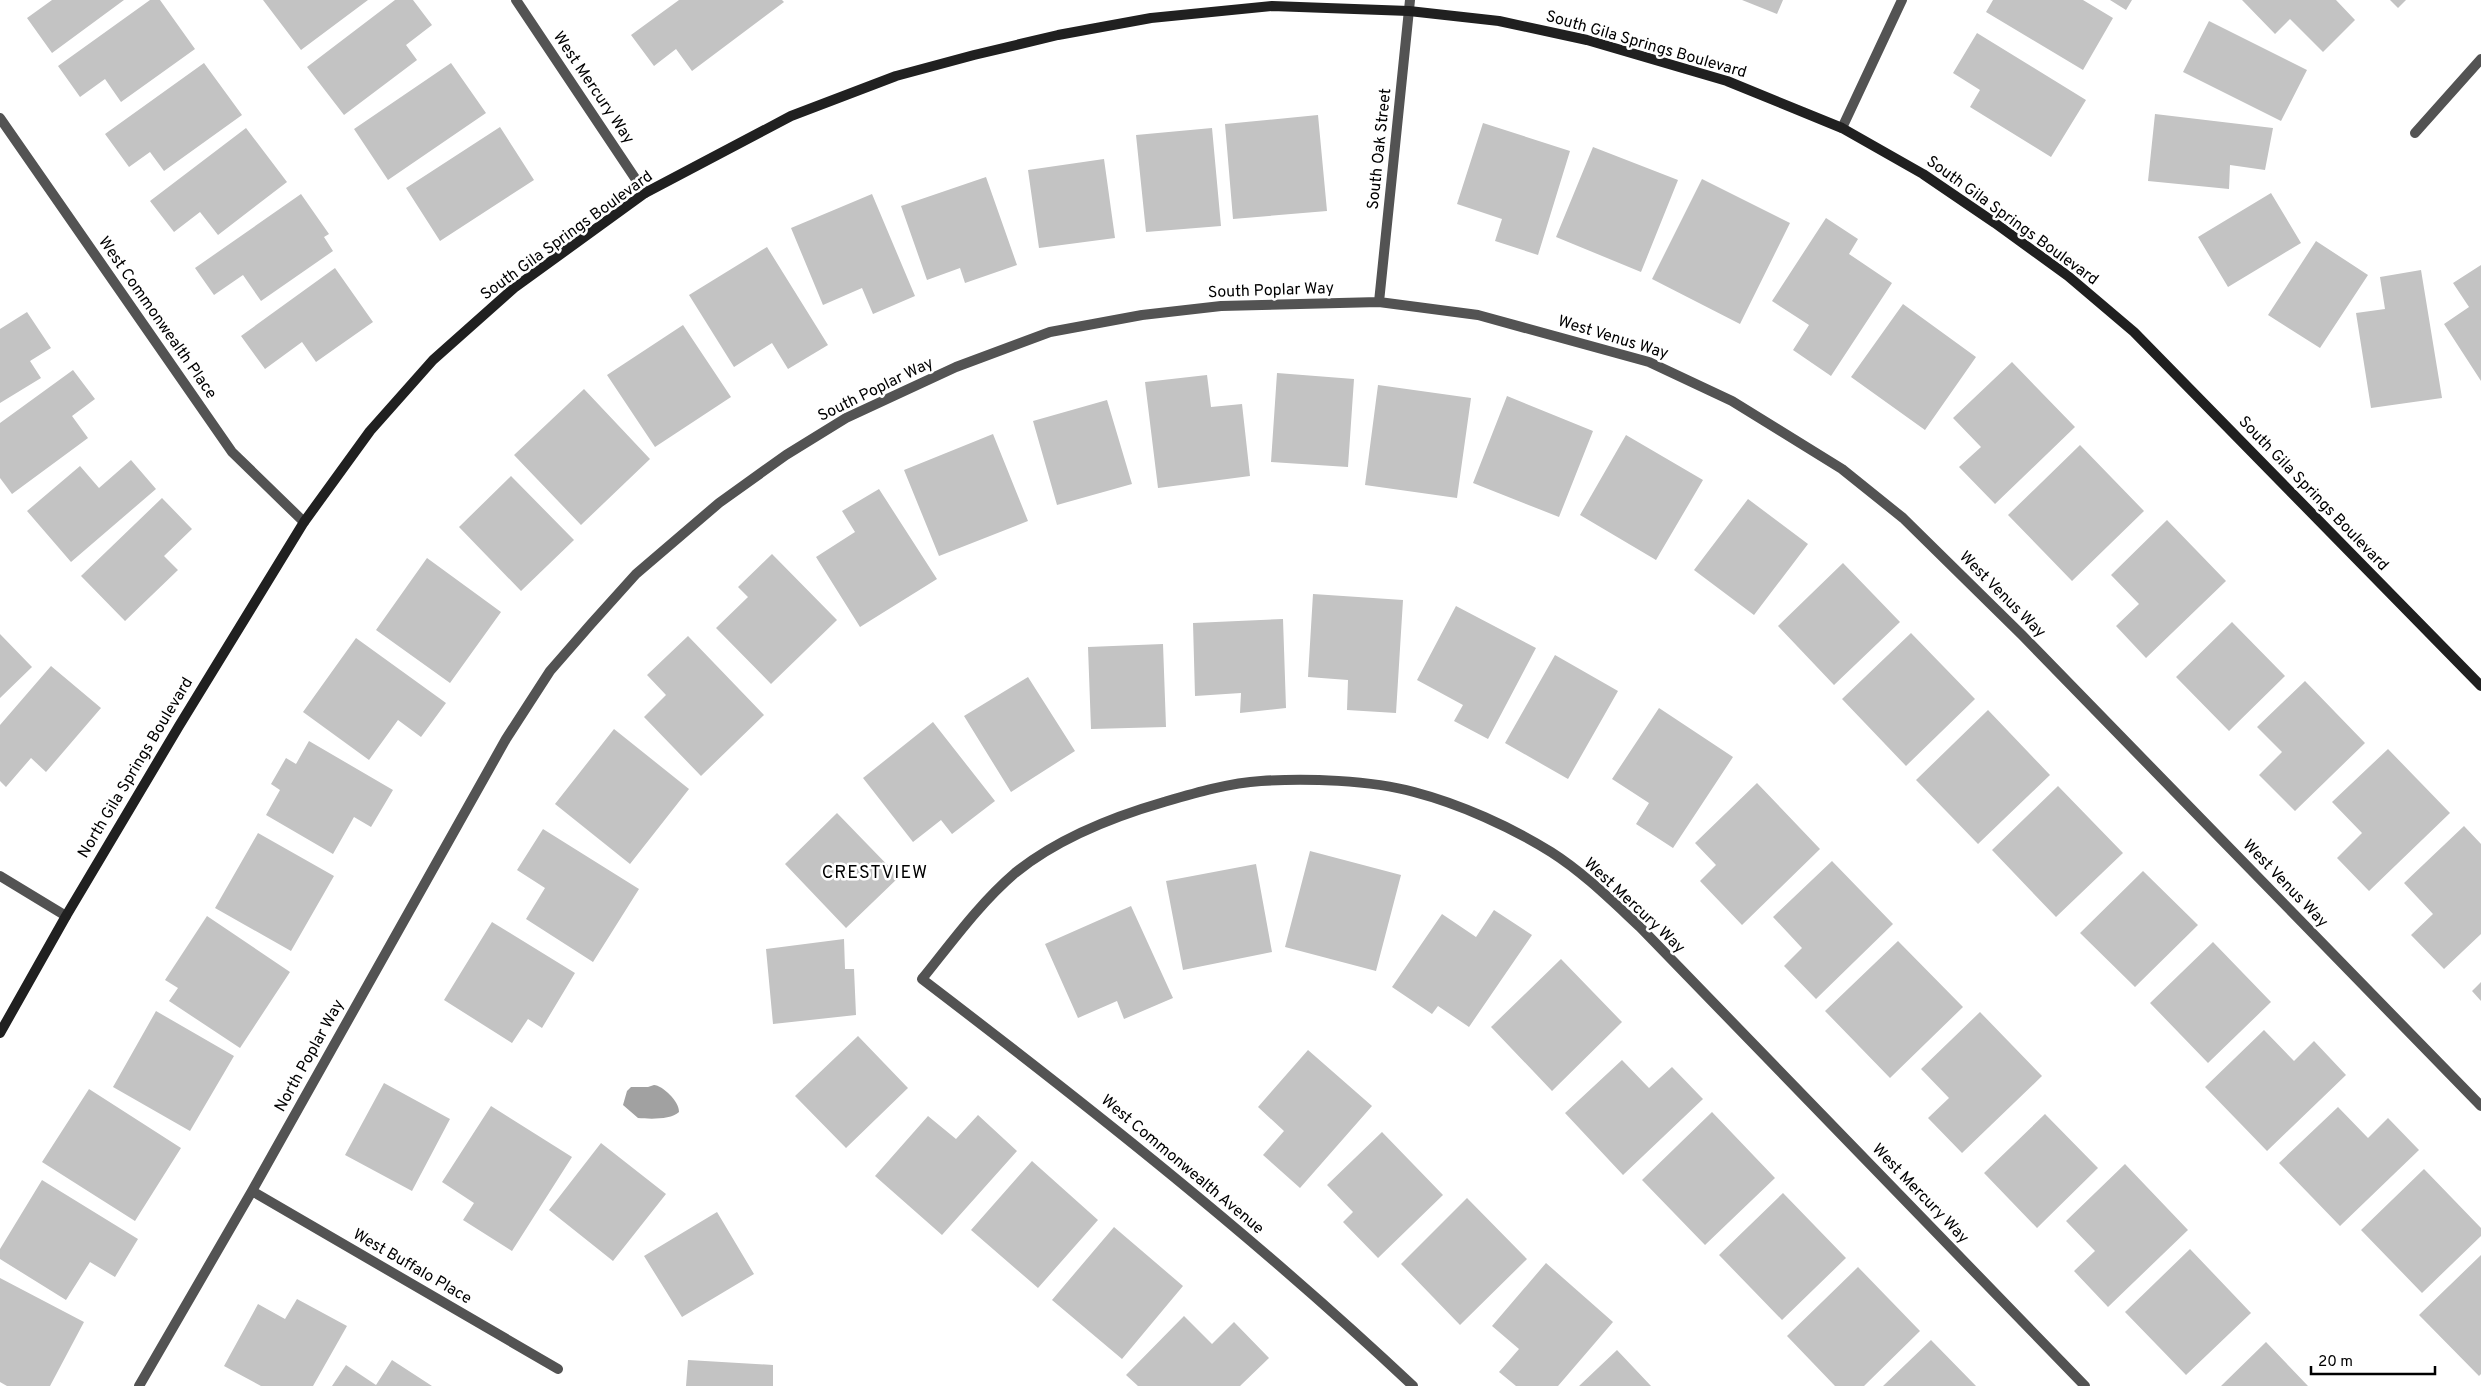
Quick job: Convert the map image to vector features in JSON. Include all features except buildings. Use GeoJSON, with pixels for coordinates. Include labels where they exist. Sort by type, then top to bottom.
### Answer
{"type":"FeatureCollection","features":[{"type":"Feature","properties":{"kind":"street","name":"West Mercury Way"},"geometry":{"type":"LineString","coordinates":[[516,0],[645,193]]}},
{"type":"Feature","properties":{"kind":"street","name":"South Oak Street"},"geometry":{"type":"LineString","coordinates":[[1379,302],[1410,0]]}},
{"type":"Feature","properties":{"kind":"street"},"geometry":{"type":"LineString","coordinates":[[1842,128],[1902,0]]}},
{"type":"Feature","properties":{"kind":"street","name":"South Gila Springs Boulevard"},"geometry":{"type":"LineString","coordinates":[[304,522],[370,431],[433,360],[514,288],[645,193],[791,116],[896,76],[1058,35],[1152,18],[1272,6],[1409,11],[1498,21],[1587,40],[1726,81],[1842,128],[1923,174],[2068,276],[2134,332],[2481,686]]}},
{"type":"Feature","properties":{"kind":"street"},"geometry":{"type":"LineString","coordinates":[[2415,133],[2481,59]]}},
{"type":"Feature","properties":{"kind":"street","name":"West Commonwealth Place"},"geometry":{"type":"LineString","coordinates":[[0,118],[232,452],[304,522]]}},
{"type":"Feature","properties":{"kind":"street","name":"South Poplar Way"},"geometry":{"type":"LineString","coordinates":[[506,739],[550,671],[636,574],[719,503],[786,455],[846,418],[956,368],[1050,332],[1142,315],[1222,306],[1379,302]]}},
{"type":"Feature","properties":{"kind":"street","name":"West Venus Way"},"geometry":{"type":"LineString","coordinates":[[1379,302],[1478,315],[1649,362],[1732,400],[1842,469],[1903,518],[2008,621],[2481,1106]]}},
{"type":"Feature","properties":{"kind":"street","name":"North Gila Springs Boulevard"},"geometry":{"type":"LineString","coordinates":[[0,1033],[66,916],[304,522]]}},
{"type":"Feature","properties":{"kind":"street","name":"North Poplar Way"},"geometry":{"type":"LineString","coordinates":[[139,1386],[252,1191],[506,739]]}},
{"type":"Feature","properties":{"kind":"street","name":"West Mercury Way"},"geometry":{"type":"LineString","coordinates":[[922,979],[978,908],[1016,873],[1058,844],[1132,811],[1202,791],[1260,781],[1341,781],[1414,792],[1489,820],[1551,852],[1598,888],[1640,927],[2085,1386]]}},
{"type":"Feature","properties":{"kind":"street"},"geometry":{"type":"LineString","coordinates":[[0,876],[66,916]]}},
{"type":"Feature","properties":{"kind":"street","name":"West Commonwealth Avenue"},"geometry":{"type":"LineString","coordinates":[[922,979],[1098,1114],[1363,1339],[1413,1386]]}},
{"type":"Feature","properties":{"kind":"street","name":"West Buffalo Place"},"geometry":{"type":"LineString","coordinates":[[252,1191],[558,1369]]}},
{"type":"Feature","properties":{"kind":"shaded area"},"geometry":{"type":"Polygon","coordinates":[[[654,1085],[670,1095],[677,1104],[679,1112],[665,1118],[638,1118],[623,1105],[627,1091],[631,1087],[654,1085]]]}},
{"type":"Feature","properties":{"kind":"district","name":"CRESTVIEW"},"geometry":{"type":"Point","coordinates":[875,873]}}]}
